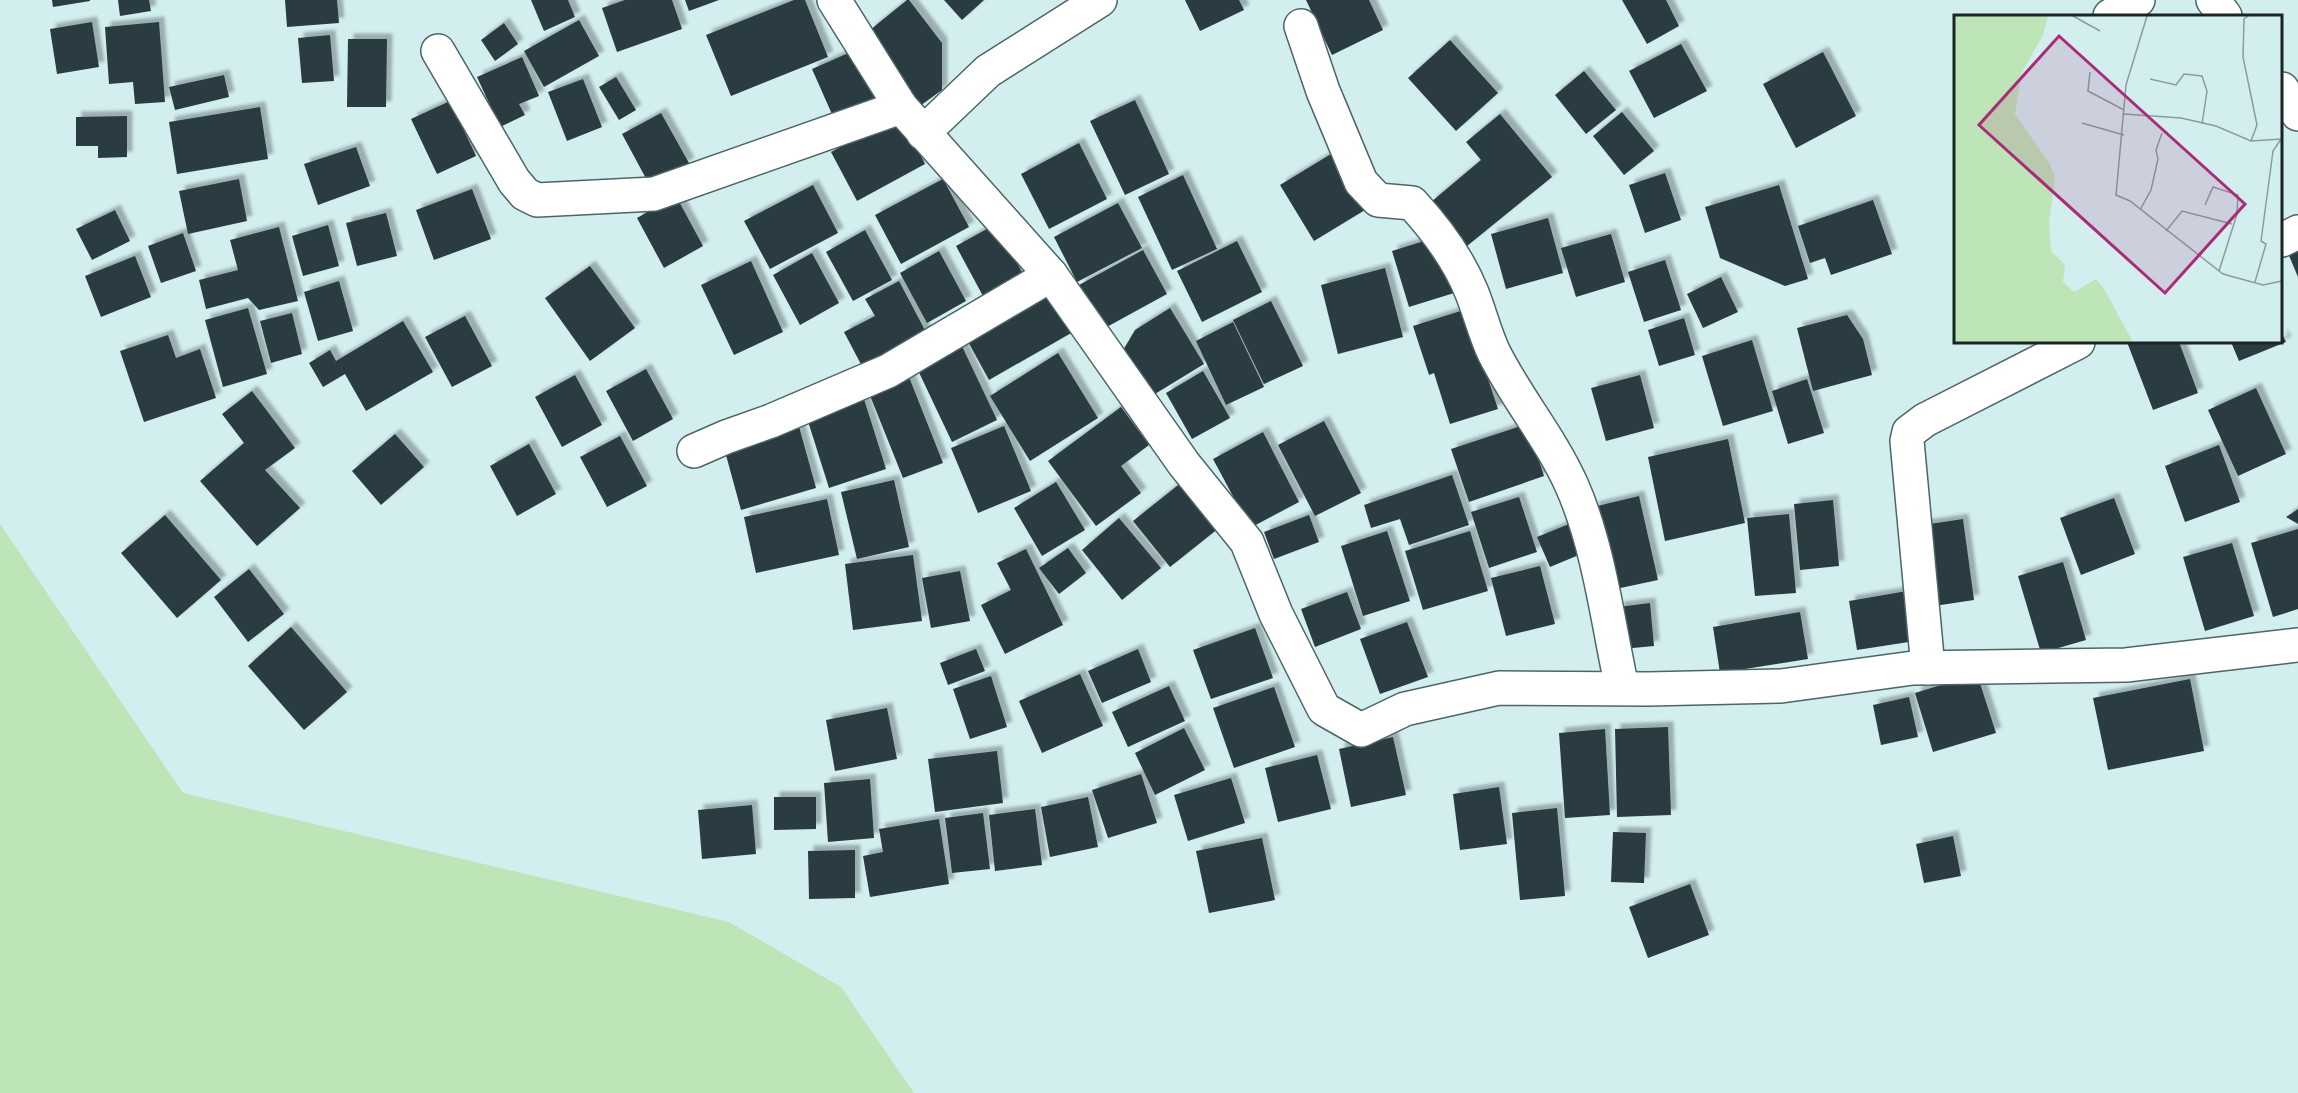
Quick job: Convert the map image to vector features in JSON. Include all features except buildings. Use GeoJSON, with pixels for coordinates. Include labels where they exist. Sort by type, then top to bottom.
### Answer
{"type":"FeatureCollection","features":[{"type":"Feature","properties":{"kind":"street"},"geometry":{"type":"LineString","coordinates":[[834,0],[901,107],[1051,275],[1184,464],[1247,542],[1276,614],[1324,710],[1361,730],[1405,709],[1499,688],[1780,686],[1928,668],[2126,666],[2298,645]]}},
{"type":"Feature","properties":{"kind":"street"},"geometry":{"type":"LineString","coordinates":[[923,133],[988,71],[1100,0]]}},
{"type":"Feature","properties":{"kind":"street"},"geometry":{"type":"LineString","coordinates":[[2112,15],[2138,0]]}},
{"type":"Feature","properties":{"kind":"street"},"geometry":{"type":"LineString","coordinates":[[2213,0],[2224,15]]}},
{"type":"Feature","properties":{"kind":"street"},"geometry":{"type":"LineString","coordinates":[[1300,26],[1323,91],[1361,182],[1378,200],[1412,203],[1457,260],[1472,293],[1490,344],[1508,381],[1556,455],[1572,487],[1589,534],[1622,688]]}},
{"type":"Feature","properties":{"kind":"street"},"geometry":{"type":"LineString","coordinates":[[438,51],[514,181],[525,194],[537,200],[654,194],[901,107]]}},
{"type":"Feature","properties":{"kind":"street"},"geometry":{"type":"LineString","coordinates":[[2283,91],[2298,114]]}},
{"type":"Feature","properties":{"kind":"street"},"geometry":{"type":"LineString","coordinates":[[2283,240],[2298,232]]}},
{"type":"Feature","properties":{"kind":"street"},"geometry":{"type":"LineString","coordinates":[[694,451],[726,436],[771,422],[888,371],[1051,275]]}},
{"type":"Feature","properties":{"kind":"street"},"geometry":{"type":"LineString","coordinates":[[1928,668],[1907,441],[1909,432],[1925,420],[2074,344]]}},
{"type":"Feature","properties":{"kind":"green space"},"geometry":{"type":"Polygon","coordinates":[[[0,524],[183,793],[729,922],[841,987],[914,1093],[0,1093],[0,524]]]}}]}
